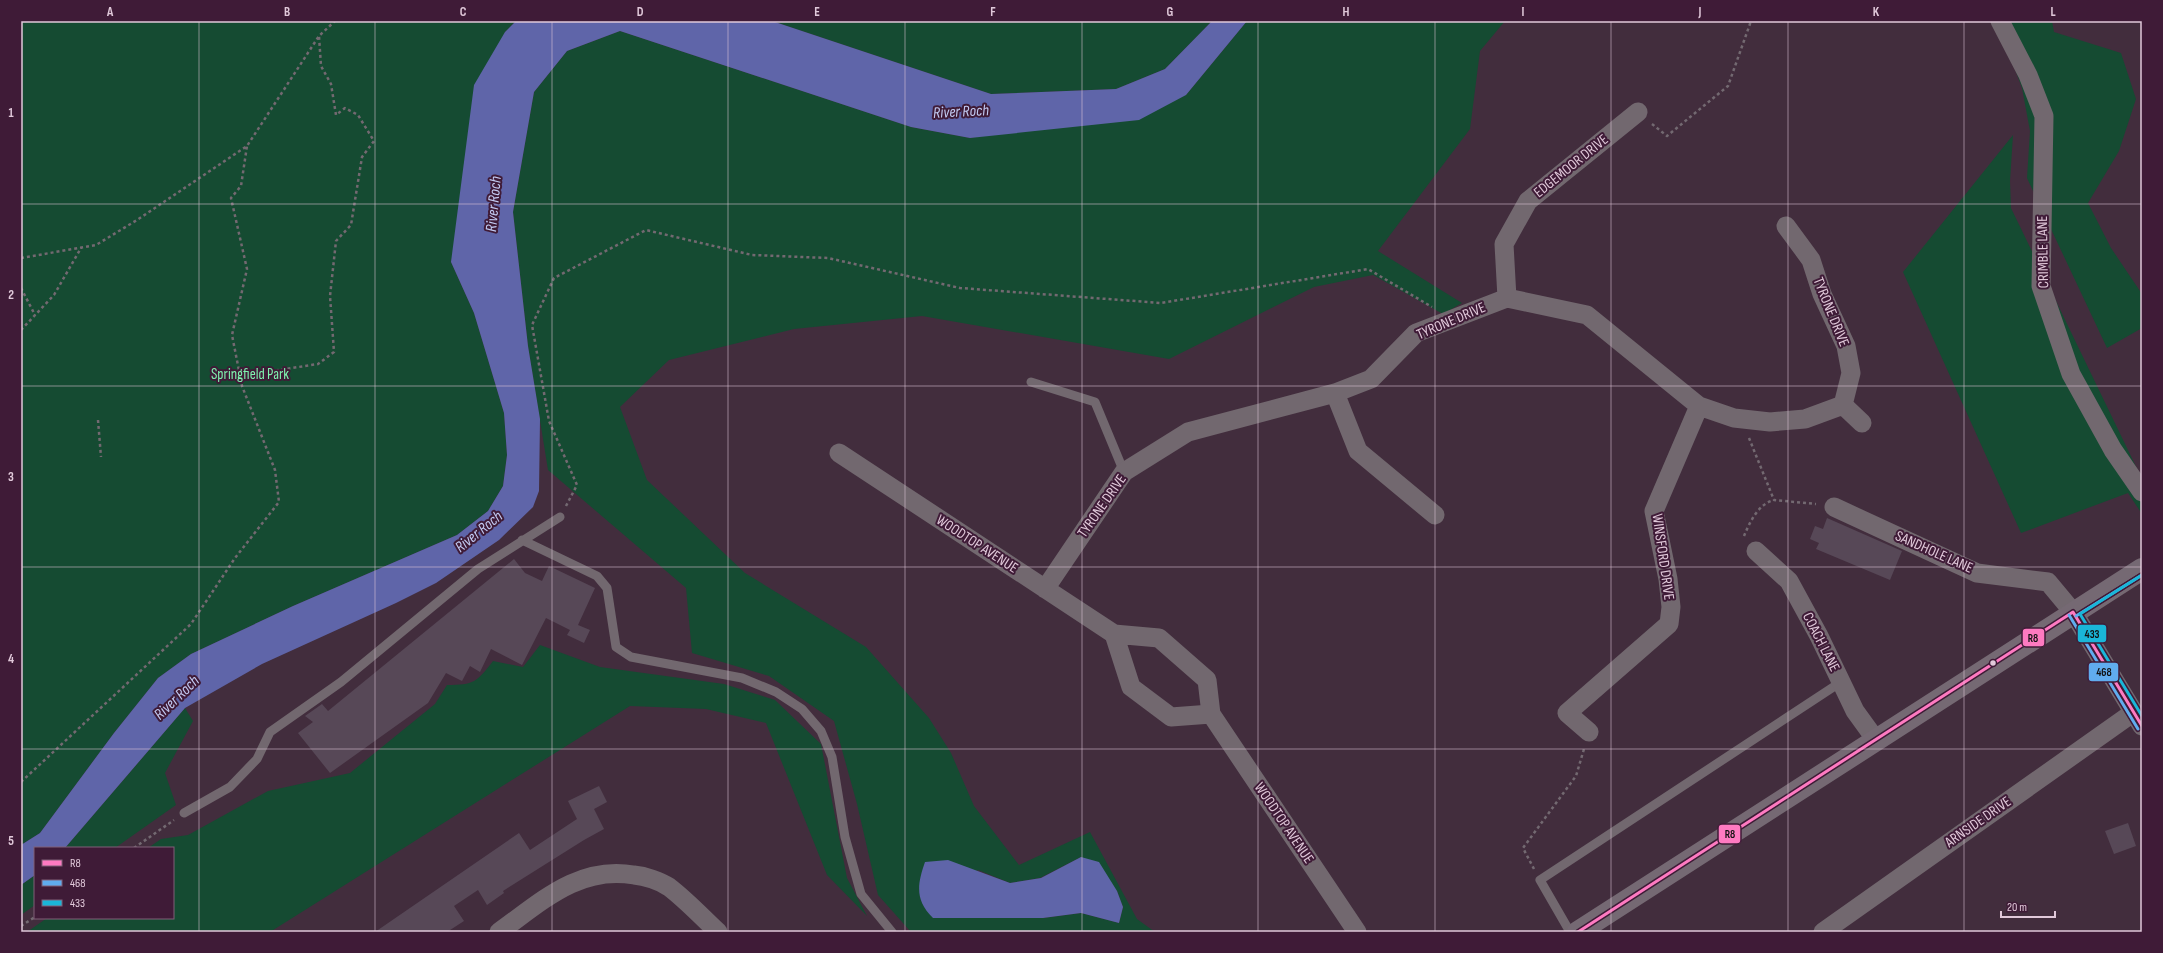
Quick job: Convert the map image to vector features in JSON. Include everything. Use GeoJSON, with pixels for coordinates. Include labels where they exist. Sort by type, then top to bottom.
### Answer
{"type":"FeatureCollection","features":[{"type":"Feature","properties":{"kind":"main road"},"geometry":{"type":"LineString","coordinates":[[1578,932],[2142,569]]}},
{"type":"Feature","properties":{"kind":"street","name":"CRIMBLE LANE"},"geometry":{"type":"LineString","coordinates":[[2000,21],[2028,75],[2044,116],[2041,286],[2071,374],[2113,450],[2142,492]]}},
{"type":"Feature","properties":{"kind":"street","name":"EDGEMOOR DRIVE"},"geometry":{"type":"LineString","coordinates":[[1507,298],[1504,244],[1528,201],[1638,112]]}},
{"type":"Feature","properties":{"kind":"street","name":"TYRONE DRIVE"},"geometry":{"type":"LineString","coordinates":[[1786,226],[1811,260],[1822,294],[1846,346],[1851,373],[1843,404]]}},
{"type":"Feature","properties":{"kind":"street","name":"TYRONE DRIVE"},"geometry":{"type":"LineString","coordinates":[[1045,589],[1124,472],[1188,432],[1335,393],[1371,379],[1416,334],[1507,298]]}},
{"type":"Feature","properties":{"kind":"street"},"geometry":{"type":"LineString","coordinates":[[1507,298],[1586,315],[1699,406],[1734,418],[1770,422],[1805,419],[1843,404],[1862,423]]}},
{"type":"Feature","properties":{"kind":"street"},"geometry":{"type":"LineString","coordinates":[[1335,393],[1358,452],[1435,515]]}},
{"type":"Feature","properties":{"kind":"street","name":"WINSFORD DRIVE"},"geometry":{"type":"LineString","coordinates":[[1589,732],[1567,713],[1669,624],[1671,607],[1668,579],[1654,511],[1699,406]]}},
{"type":"Feature","properties":{"kind":"street","name":"WOODTOP AVENUE"},"geometry":{"type":"LineString","coordinates":[[839,454],[1114,634],[1159,638],[1207,680],[1211,714],[1357,932]]}},
{"type":"Feature","properties":{"kind":"street","name":"SANDHOLE LANE"},"geometry":{"type":"LineString","coordinates":[[1834,507],[1977,572],[2048,582],[2073,612],[2138,719]]}},
{"type":"Feature","properties":{"kind":"street","name":"COACH LANE"},"geometry":{"type":"LineString","coordinates":[[1756,551],[1789,582],[1855,711],[1876,740]]}},
{"type":"Feature","properties":{"kind":"street"},"geometry":{"type":"LineString","coordinates":[[1114,634],[1131,687],[1171,717],[1211,714]]}},
{"type":"Feature","properties":{"kind":"street","name":"ARNSIDE DRIVE"},"geometry":{"type":"LineString","coordinates":[[1822,932],[2138,719]]}},
{"type":"Feature","properties":{"kind":"street"},"geometry":{"type":"LineString","coordinates":[[499,932],[559,889],[591,875],[617,872],[643,876],[668,887],[718,932]]}},
{"type":"Feature","properties":{"kind":"lane"},"geometry":{"type":"LineString","coordinates":[[1032,382],[1095,402],[1124,472]]}},
{"type":"Feature","properties":{"kind":"lane"},"geometry":{"type":"LineString","coordinates":[[184,813],[230,787],[257,759],[270,732],[341,682],[478,569],[560,517]]}},
{"type":"Feature","properties":{"kind":"lane"},"geometry":{"type":"LineString","coordinates":[[522,540],[597,576],[606,588],[616,647],[631,657],[742,678],[776,692],[802,709],[821,730],[832,757],[845,837],[861,894],[892,932]]}},
{"type":"Feature","properties":{"kind":"lane"},"geometry":{"type":"LineString","coordinates":[[1570,932],[1540,880],[1841,682]]}},
{"type":"Feature","properties":{"kind":"path"},"geometry":{"type":"LineString","coordinates":[[21,258],[96,245],[137,220],[247,146],[319,36],[335,21]]}},
{"type":"Feature","properties":{"kind":"path"},"geometry":{"type":"LineString","coordinates":[[1638,112],[1667,136],[1728,86],[1751,21]]}},
{"type":"Feature","properties":{"kind":"path"},"geometry":{"type":"LineString","coordinates":[[240,376],[318,364],[334,352],[330,296],[336,241],[351,225],[362,157],[374,141],[358,115],[345,108],[336,115],[331,84],[321,66],[319,36]]}},
{"type":"Feature","properties":{"kind":"path"},"geometry":{"type":"LineString","coordinates":[[21,782],[191,624],[235,558],[279,502],[275,470],[242,386],[232,335],[247,269],[231,198],[241,186],[247,146]]}},
{"type":"Feature","properties":{"kind":"path"},"geometry":{"type":"LineString","coordinates":[[560,517],[577,485],[549,421],[532,325],[554,278],[646,230],[752,255],[828,258],[960,288],[1161,302],[1368,269],[1453,320]]}},
{"type":"Feature","properties":{"kind":"path"},"geometry":{"type":"LineString","coordinates":[[21,330],[54,295],[81,247]]}},
{"type":"Feature","properties":{"kind":"path"},"geometry":{"type":"LineString","coordinates":[[21,288],[35,315]]}},
{"type":"Feature","properties":{"kind":"path"},"geometry":{"type":"LineString","coordinates":[[1744,419],[1744,428],[1774,500]]}},
{"type":"Feature","properties":{"kind":"path"},"geometry":{"type":"LineString","coordinates":[[98,420],[101,457]]}},
{"type":"Feature","properties":{"kind":"path"},"geometry":{"type":"LineString","coordinates":[[1756,551],[1741,545],[1750,521],[1766,502],[1774,500],[1802,502],[1834,507]]}},
{"type":"Feature","properties":{"kind":"path"},"geometry":{"type":"LineString","coordinates":[[1540,880],[1523,848],[1576,776],[1589,732]]}},
{"type":"Feature","properties":{"kind":"path"},"geometry":{"type":"LineString","coordinates":[[135,847],[184,813]]}},
{"type":"Feature","properties":{"kind":"path"},"geometry":{"type":"LineString","coordinates":[[21,926],[34,918]]}},
{"type":"Feature","properties":{"kind":"green space","name":"Springfield Park"},"geometry":{"type":"Polygon","coordinates":[[[21,21],[516,21],[505,32],[451,262],[474,313],[504,413],[507,455],[503,486],[488,511],[457,535],[293,606],[191,654],[158,678],[114,733],[40,833],[21,845],[21,21]]]}},
{"type":"Feature","properties":{"kind":"green space"},"geometry":{"type":"Polygon","coordinates":[[[772,21],[1212,21],[1165,69],[1116,89],[991,94],[772,21]]]}},
{"type":"Feature","properties":{"kind":"green space"},"geometry":{"type":"Polygon","coordinates":[[[1247,21],[1505,21],[1480,51],[1470,129],[1378,251],[1462,303],[1443,314],[1373,275],[1314,287],[1169,359],[922,316],[794,329],[669,360],[620,407],[647,480],[745,573],[866,647],[929,718],[951,753],[974,806],[1019,865],[1090,832],[1137,919],[1155,932],[911,932],[878,895],[857,804],[834,721],[769,676],[692,653],[686,588],[548,470],[528,346],[513,212],[534,92],[567,51],[620,31],[911,127],[970,138],[1186,95],[1247,21]],[[1081,857],[1040,878],[1010,883],[978,870],[933,918],[1043,918],[1081,913],[1119,923],[1123,907],[1117,891],[1081,857]]]}},
{"type":"Feature","properties":{"kind":"green space"},"geometry":{"type":"Polygon","coordinates":[[[1997,21],[2052,21],[2054,32],[2121,53],[2136,99],[2119,151],[2088,203],[2111,248],[2142,294],[2142,328],[2107,348],[2027,178],[2030,131],[2022,88],[1997,21]]]}},
{"type":"Feature","properties":{"kind":"green space"},"geometry":{"type":"Polygon","coordinates":[[[2013,135],[2010,181],[2011,208],[2142,479],[2142,514],[2128,493],[2021,533],[1903,272],[2013,135]]]}},
{"type":"Feature","properties":{"kind":"green space"},"geometry":{"type":"Polygon","coordinates":[[[540,645],[600,667],[724,684],[775,700],[821,744],[847,878],[867,916],[827,875],[766,723],[706,709],[630,706],[270,932],[27,932],[46,919],[174,919],[174,847],[149,847],[161,839],[188,835],[268,791],[350,773],[435,704],[447,685],[463,684],[474,681],[483,674],[493,661],[523,667],[540,645]]]}},
{"type":"Feature","properties":{"kind":"green space"},"geometry":{"type":"Polygon","coordinates":[[[185,708],[193,721],[165,773],[176,805],[116,847],[66,847],[185,708]]]}},
{"type":"Feature","properties":{"kind":"green space"},"geometry":{"type":"Polygon","coordinates":[[[34,876],[34,906],[21,915],[21,885],[34,876]]]}},
{"type":"Feature","properties":{"kind":"water","name":"River Roch"},"geometry":{"type":"Polygon","coordinates":[[[516,21],[772,21],[991,94],[1116,89],[1165,69],[1212,21],[1247,21],[1186,95],[1139,120],[970,138],[911,127],[620,31],[567,51],[534,92],[513,212],[528,346],[540,419],[539,491],[533,507],[499,540],[436,583],[396,603],[262,664],[185,708],[66,847],[34,847],[34,876],[21,885],[21,845],[40,833],[114,733],[158,678],[191,654],[293,606],[457,535],[488,511],[503,486],[507,455],[504,413],[474,313],[451,262],[474,85],[505,32],[516,21]]]}},
{"type":"Feature","properties":{"kind":"water"},"geometry":{"type":"Polygon","coordinates":[[[1081,857],[1099,862],[1117,891],[1123,907],[1119,923],[1081,913],[1043,918],[933,918],[923,905],[920,898],[919,885],[925,862],[948,860],[1010,883],[1041,878],[1081,857]]]}},
{"type":"Feature","properties":{"kind":"building"},"geometry":{"type":"Polygon","coordinates":[[[1827,518],[1902,551],[1890,580],[1816,549],[1819,543],[1810,539],[1815,526],[1823,529],[1827,518]]]}},
{"type":"Feature","properties":{"kind":"building"},"geometry":{"type":"Polygon","coordinates":[[[514,559],[525,573],[542,581],[549,566],[595,588],[578,625],[590,630],[584,643],[567,635],[570,630],[546,618],[522,665],[491,649],[480,672],[470,666],[462,681],[446,673],[428,703],[330,773],[298,733],[313,722],[305,716],[322,704],[328,711],[514,559]]]}},
{"type":"Feature","properties":{"kind":"building"},"geometry":{"type":"Polygon","coordinates":[[[599,786],[607,802],[594,809],[604,829],[503,891],[504,893],[487,905],[478,890],[454,906],[464,921],[447,932],[375,932],[519,833],[530,850],[577,819],[568,801],[599,786]]]}},
{"type":"Feature","properties":{"kind":"building"},"geometry":{"type":"Polygon","coordinates":[[[2128,823],[2136,846],[2114,854],[2105,831],[2128,823]]]}},
{"type":"Feature","properties":{"kind":"transit line","name":"468"},"geometry":{"type":"LineString","coordinates":[[2076,616],[2142,575]]}},
{"type":"Feature","properties":{"kind":"transit line","name":"433"},"geometry":{"type":"LineString","coordinates":[[2142,575],[2080,614],[2142,716]]}},
{"type":"Feature","properties":{"kind":"transit line","name":"R8"},"geometry":{"type":"LineString","coordinates":[[1578,932],[2073,612],[2142,726]]}},
{"type":"Feature","properties":{"kind":"transit line","name":"468"},"geometry":{"type":"LineString","coordinates":[[2069,615],[2138,729]]}}]}
